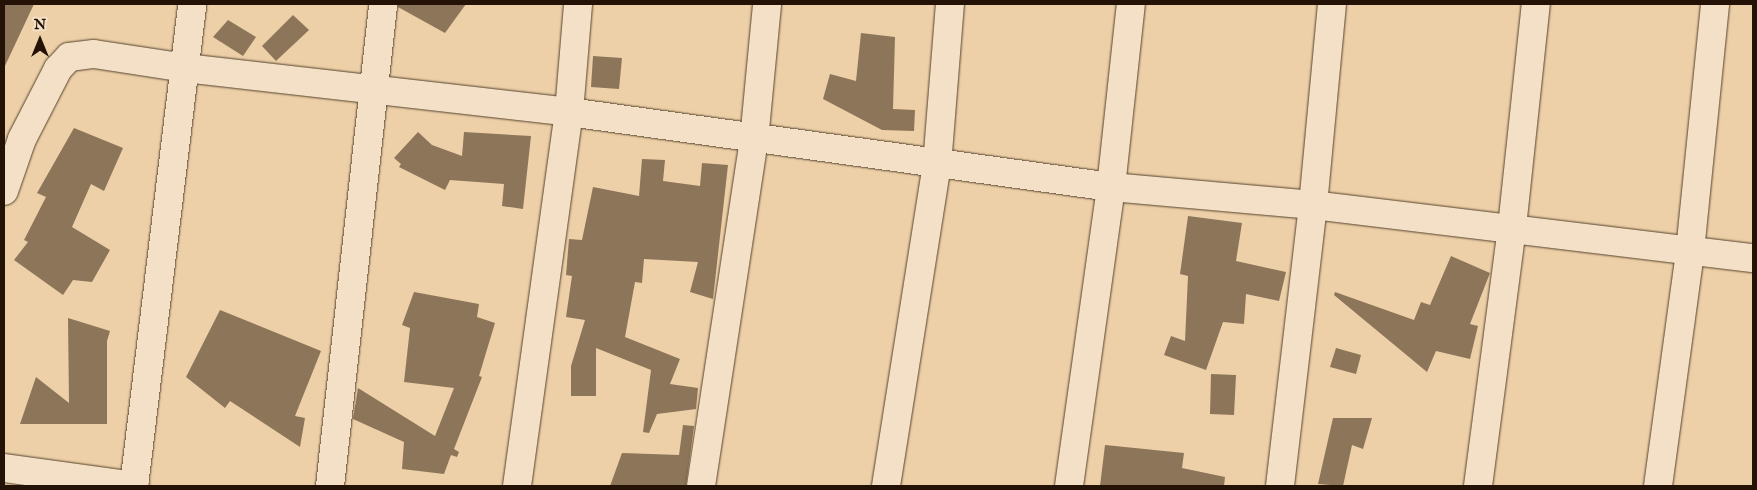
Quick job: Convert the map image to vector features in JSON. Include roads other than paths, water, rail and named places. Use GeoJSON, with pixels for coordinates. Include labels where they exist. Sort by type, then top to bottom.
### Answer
{"type":"FeatureCollection","features":[{"type":"Feature","properties":{"kind":"street"},"geometry":{"type":"LineString","coordinates":[[4,468],[135,486],[192,4]]}},
{"type":"Feature","properties":{"kind":"street"},"geometry":{"type":"LineString","coordinates":[[330,486],[383,4]]}},
{"type":"Feature","properties":{"kind":"street"},"geometry":{"type":"LineString","coordinates":[[517,486],[570,112],[578,4]]}},
{"type":"Feature","properties":{"kind":"street"},"geometry":{"type":"LineString","coordinates":[[701,486],[754,140],[767,4]]}},
{"type":"Feature","properties":{"kind":"street"},"geometry":{"type":"LineString","coordinates":[[886,486],[904,358],[937,165],[950,4]]}},
{"type":"Feature","properties":{"kind":"street"},"geometry":{"type":"LineString","coordinates":[[1069,486],[1111,188],[1131,4]]}},
{"type":"Feature","properties":{"kind":"street"},"geometry":{"type":"LineString","coordinates":[[1280,486],[1313,205],[1332,4]]}},
{"type":"Feature","properties":{"kind":"street"},"geometry":{"type":"LineString","coordinates":[[1478,486],[1512,227],[1536,4]]}},
{"type":"Feature","properties":{"kind":"street"},"geometry":{"type":"LineString","coordinates":[[1658,486],[1690,251],[1715,4]]}},
{"type":"Feature","properties":{"kind":"street"},"geometry":{"type":"LineString","coordinates":[[4,192],[22,139],[58,69],[69,57],[94,54],[185,68],[570,112],[754,140],[1111,188],[1313,205],[1512,227],[1753,258]]}}]}
